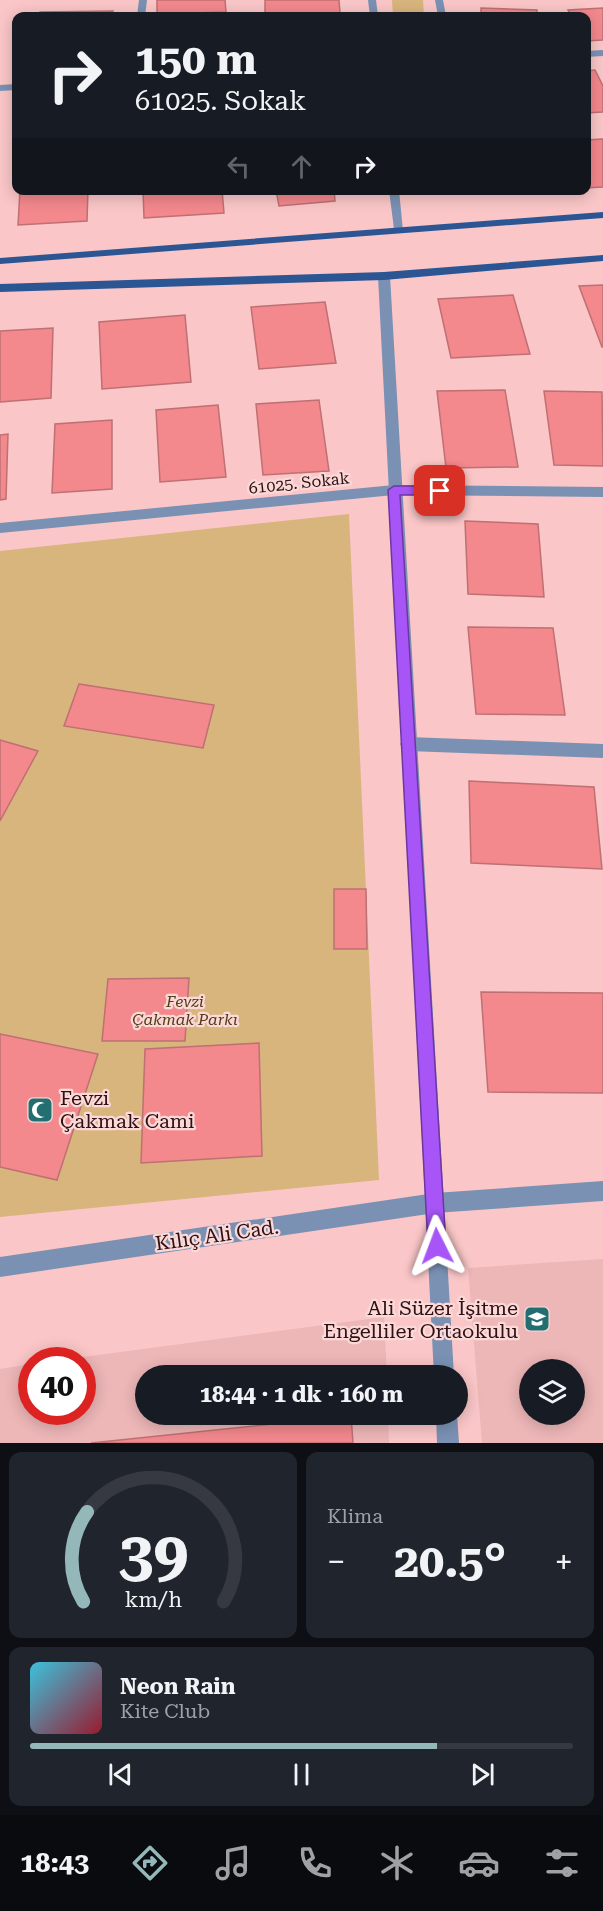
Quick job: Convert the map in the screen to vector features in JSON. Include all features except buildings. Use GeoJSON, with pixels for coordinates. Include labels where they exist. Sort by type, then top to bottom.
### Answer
{"type":"FeatureCollection","features":[{"type":"Feature","properties":{"kind":"main road"},"geometry":{"type":"LineString","coordinates":[[0,261],[603,215]]}},
{"type":"Feature","properties":{"kind":"main road"},"geometry":{"type":"LineString","coordinates":[[0,288],[384,276],[603,258]]}},
{"type":"Feature","properties":{"kind":"street"},"geometry":{"type":"LineString","coordinates":[[395,195],[399,229]]}},
{"type":"Feature","properties":{"kind":"street"},"geometry":{"type":"LineString","coordinates":[[384,276],[443,1365]]}},
{"type":"Feature","properties":{"kind":"street","name":"61025. Sokak"},"geometry":{"type":"LineString","coordinates":[[0,528],[394,490],[603,492]]}},
{"type":"Feature","properties":{"kind":"street"},"geometry":{"type":"LineString","coordinates":[[408,744],[603,751]]}},
{"type":"Feature","properties":{"kind":"street","name":"Kılıç Ali Cad."},"geometry":{"type":"LineString","coordinates":[[0,1267],[435,1203],[603,1191]]}},
{"type":"Feature","properties":{"kind":"street"},"geometry":{"type":"LineString","coordinates":[[447,1425],[448,1443]]}},
{"type":"Feature","properties":{"kind":"shaded area","name":"Ali Süzer İşitme Engelliler Ortaokulu"},"geometry":{"type":"Polygon","coordinates":[[[603,1259],[603,1443],[482,1443],[468,1268],[603,1259]]]}},
{"type":"Feature","properties":{"kind":"shaded area"},"geometry":{"type":"Polygon","coordinates":[[[384,1317],[386,1365],[135,1365],[135,1425],[388,1425],[389,1443],[0,1443],[0,1369],[18,1366],[18,1425],[96,1425],[96,1355],[384,1317]]]}},
{"type":"Feature","properties":{"kind":"green space"},"geometry":{"type":"Polygon","coordinates":[[[392,0],[423,0],[424,12],[393,12],[392,0]]]}},
{"type":"Feature","properties":{"kind":"green space","name":"Fevzi Çakmak Parkı"},"geometry":{"type":"Polygon","coordinates":[[[349,514],[379,1180],[0,1217],[0,551],[349,514]]]}},
{"type":"Feature","properties":{"kind":"place","name":"Fevzi Çakmak Cami"},"geometry":{"type":"Point","coordinates":[40,1110]}},
{"type":"Feature","properties":{"kind":"place","name":"Ali Süzer İşitme Engelliler Ortaokulu"},"geometry":{"type":"Point","coordinates":[537,1319]}},
{"type":"Feature","properties":{"kind":"route"},"geometry":{"type":"LineString","coordinates":[[437,1246],[394,490],[440,491]]}}]}
